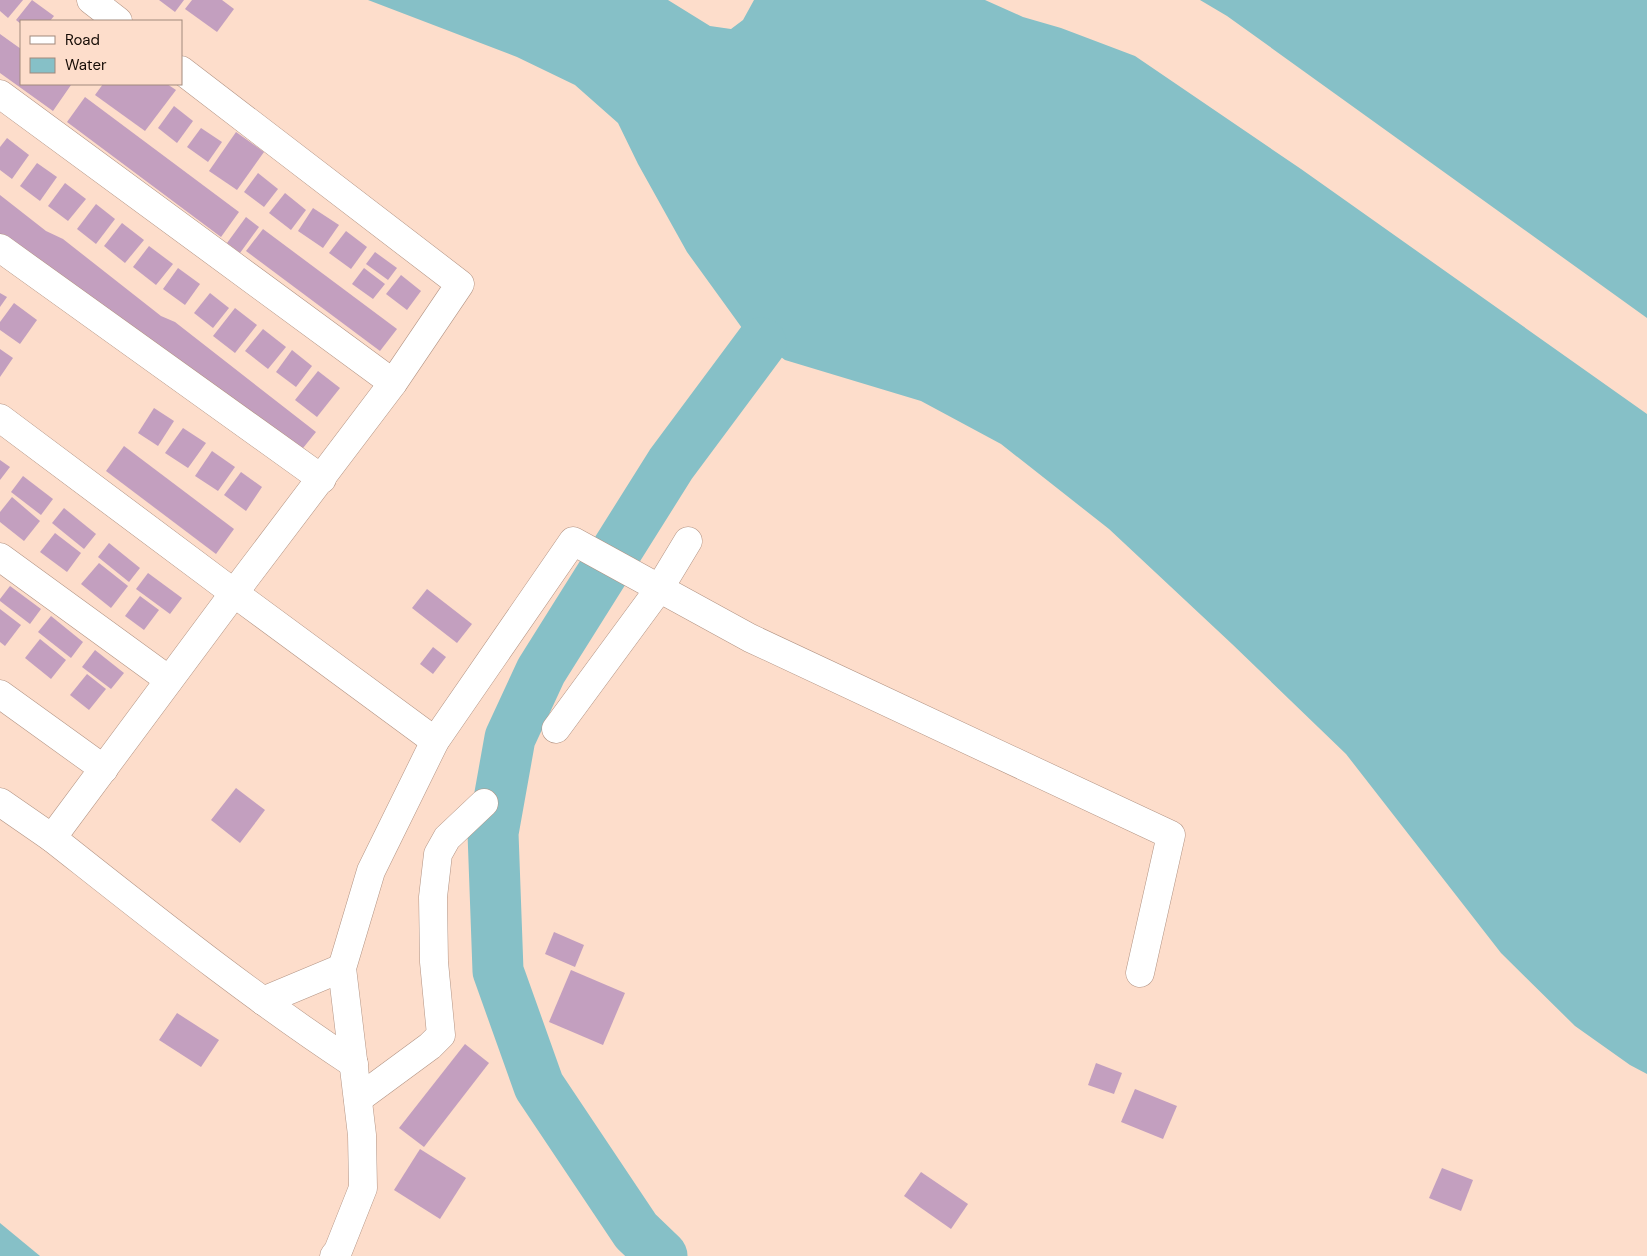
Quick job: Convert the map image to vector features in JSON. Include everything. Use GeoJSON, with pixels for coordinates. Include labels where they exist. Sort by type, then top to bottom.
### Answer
{"type":"FeatureCollection","features":[{"type":"Feature","properties":{"kind":"street"},"geometry":{"type":"LineString","coordinates":[[91,0],[117,20]]}},
{"type":"Feature","properties":{"kind":"street"},"geometry":{"type":"LineString","coordinates":[[52,838],[393,383],[460,284],[182,71]]}},
{"type":"Feature","properties":{"kind":"street"},"geometry":{"type":"LineString","coordinates":[[0,94],[393,383]]}},
{"type":"Feature","properties":{"kind":"street"},"geometry":{"type":"LineString","coordinates":[[0,248],[322,479]]}},
{"type":"Feature","properties":{"kind":"street"},"geometry":{"type":"LineString","coordinates":[[0,418],[435,741]]}},
{"type":"Feature","properties":{"kind":"street"},"geometry":{"type":"LineString","coordinates":[[334,1256],[338,1251],[363,1188],[362,1135],[342,968],[371,871],[435,741],[574,541],[750,638],[1171,835],[1140,974]]}},
{"type":"Feature","properties":{"kind":"street"},"geometry":{"type":"LineString","coordinates":[[556,729],[659,589],[688,542]]}},
{"type":"Feature","properties":{"kind":"street"},"geometry":{"type":"LineString","coordinates":[[0,557],[169,680]]}},
{"type":"Feature","properties":{"kind":"street"},"geometry":{"type":"LineString","coordinates":[[0,694],[104,769]]}},
{"type":"Feature","properties":{"kind":"street"},"geometry":{"type":"LineString","coordinates":[[0,802],[52,838],[263,1002],[354,1064]]}},
{"type":"Feature","properties":{"kind":"street"},"geometry":{"type":"LineString","coordinates":[[358,1099],[430,1046],[440,1035],[434,962],[433,897],[438,854],[448,838],[484,802]]}},
{"type":"Feature","properties":{"kind":"street"},"geometry":{"type":"LineString","coordinates":[[263,1002],[342,968]]}},
{"type":"Feature","properties":{"kind":"water"},"geometry":{"type":"Polygon","coordinates":[[[368,0],[668,0],[710,26],[731,29],[743,20],[754,0],[985,0],[1023,17],[1061,28],[1135,56],[1301,169],[1647,414],[1647,1074],[1630,1065],[1575,1026],[1501,953],[1346,754],[1109,529],[1001,444],[921,401],[785,360],[742,328],[687,252],[638,164],[618,123],[575,85],[517,57],[368,0]]]}},
{"type":"Feature","properties":{"kind":"water"},"geometry":{"type":"Polygon","coordinates":[[[1200,0],[1647,0],[1647,318],[1227,16],[1200,0]]]}},
{"type":"Feature","properties":{"kind":"water"},"geometry":{"type":"Polygon","coordinates":[[[0,1223],[40,1256],[0,1256],[0,1223]]]}},
{"type":"Feature","properties":{"kind":"building"},"geometry":{"type":"Polygon","coordinates":[[[0,0],[23,0],[8,18],[0,11],[0,0]]]}},
{"type":"Feature","properties":{"kind":"building"},"geometry":{"type":"Polygon","coordinates":[[[32,0],[54,16],[51,20],[20,20],[20,23],[16,20],[32,0]]]}},
{"type":"Feature","properties":{"kind":"building"},"geometry":{"type":"Polygon","coordinates":[[[159,0],[184,0],[175,12],[159,0]]]}},
{"type":"Feature","properties":{"kind":"building"},"geometry":{"type":"Polygon","coordinates":[[[192,0],[222,0],[234,9],[217,32],[185,9],[192,0]]]}},
{"type":"Feature","properties":{"kind":"building"},"geometry":{"type":"Polygon","coordinates":[[[0,34],[20,48],[20,85],[71,85],[53,111],[0,73],[0,34]]]}},
{"type":"Feature","properties":{"kind":"building"},"geometry":{"type":"Polygon","coordinates":[[[102,85],[168,85],[176,90],[145,131],[95,95],[102,85]]]}},
{"type":"Feature","properties":{"kind":"building"},"geometry":{"type":"Polygon","coordinates":[[[85,97],[239,212],[221,237],[67,122],[85,97]]]}},
{"type":"Feature","properties":{"kind":"building"},"geometry":{"type":"Polygon","coordinates":[[[174,106],[193,121],[177,143],[158,128],[174,106]]]}},
{"type":"Feature","properties":{"kind":"building"},"geometry":{"type":"Polygon","coordinates":[[[201,128],[222,142],[208,162],[187,147],[201,128]]]}},
{"type":"Feature","properties":{"kind":"building"},"geometry":{"type":"Polygon","coordinates":[[[236,132],[264,152],[237,190],[209,171],[236,132]]]}},
{"type":"Feature","properties":{"kind":"building"},"geometry":{"type":"Polygon","coordinates":[[[7,138],[29,155],[12,179],[0,170],[0,147],[7,138]]]}},
{"type":"Feature","properties":{"kind":"building"},"geometry":{"type":"Polygon","coordinates":[[[37,163],[57,177],[40,201],[20,186],[37,163]]]}},
{"type":"Feature","properties":{"kind":"building"},"geometry":{"type":"Polygon","coordinates":[[[258,173],[278,189],[264,207],[244,192],[258,173]]]}},
{"type":"Feature","properties":{"kind":"building"},"geometry":{"type":"Polygon","coordinates":[[[65,183],[86,199],[68,221],[48,206],[65,183]]]}},
{"type":"Feature","properties":{"kind":"building"},"geometry":{"type":"Polygon","coordinates":[[[285,193],[306,210],[291,230],[269,213],[285,193]]]}},
{"type":"Feature","properties":{"kind":"building"},"geometry":{"type":"Polygon","coordinates":[[[0,195],[46,231],[63,239],[161,316],[175,322],[316,432],[295,458],[0,237],[0,195]]]}},
{"type":"Feature","properties":{"kind":"building"},"geometry":{"type":"Polygon","coordinates":[[[96,204],[115,219],[96,244],[77,229],[96,204]]]}},
{"type":"Feature","properties":{"kind":"building"},"geometry":{"type":"Polygon","coordinates":[[[313,208],[339,225],[323,248],[298,231],[313,208]]]}},
{"type":"Feature","properties":{"kind":"building"},"geometry":{"type":"Polygon","coordinates":[[[246,217],[259,227],[240,253],[227,243],[246,217]]]}},
{"type":"Feature","properties":{"kind":"building"},"geometry":{"type":"Polygon","coordinates":[[[122,223],[144,240],[125,263],[104,246],[122,223]]]}},
{"type":"Feature","properties":{"kind":"building"},"geometry":{"type":"Polygon","coordinates":[[[263,229],[397,329],[380,351],[246,251],[263,229]]]}},
{"type":"Feature","properties":{"kind":"building"},"geometry":{"type":"Polygon","coordinates":[[[346,231],[367,247],[351,269],[329,253],[346,231]]]}},
{"type":"Feature","properties":{"kind":"building"},"geometry":{"type":"Polygon","coordinates":[[[149,246],[173,264],[156,285],[133,267],[149,246]]]}},
{"type":"Feature","properties":{"kind":"building"},"geometry":{"type":"Polygon","coordinates":[[[375,252],[397,268],[388,280],[366,264],[375,252]]]}},
{"type":"Feature","properties":{"kind":"building"},"geometry":{"type":"Polygon","coordinates":[[[178,268],[200,284],[185,305],[163,289],[178,268]]]}},
{"type":"Feature","properties":{"kind":"building"},"geometry":{"type":"Polygon","coordinates":[[[364,268],[385,284],[373,299],[352,284],[364,268]]]}},
{"type":"Feature","properties":{"kind":"building"},"geometry":{"type":"Polygon","coordinates":[[[401,275],[421,291],[407,310],[386,294],[401,275]]]}},
{"type":"Feature","properties":{"kind":"building"},"geometry":{"type":"Polygon","coordinates":[[[0,293],[7,297],[0,307],[0,293]]]}},
{"type":"Feature","properties":{"kind":"building"},"geometry":{"type":"Polygon","coordinates":[[[210,293],[229,308],[213,328],[194,313],[210,293]]]}},
{"type":"Feature","properties":{"kind":"building"},"geometry":{"type":"Polygon","coordinates":[[[14,303],[37,320],[20,344],[0,330],[0,322],[14,303]]]}},
{"type":"Feature","properties":{"kind":"building"},"geometry":{"type":"Polygon","coordinates":[[[235,308],[257,325],[235,353],[213,336],[235,308]]]}},
{"type":"Feature","properties":{"kind":"building"},"geometry":{"type":"Polygon","coordinates":[[[263,329],[286,347],[268,369],[245,351],[263,329]]]}},
{"type":"Feature","properties":{"kind":"building"},"geometry":{"type":"Polygon","coordinates":[[[0,349],[13,358],[0,377],[0,349]]]}},
{"type":"Feature","properties":{"kind":"building"},"geometry":{"type":"Polygon","coordinates":[[[292,350],[312,366],[296,387],[276,372],[292,350]]]}},
{"type":"Feature","properties":{"kind":"building"},"geometry":{"type":"Polygon","coordinates":[[[318,371],[340,388],[317,417],[295,400],[318,371]]]}},
{"type":"Feature","properties":{"kind":"building"},"geometry":{"type":"Polygon","coordinates":[[[154,408],[174,421],[158,446],[138,433],[154,408]]]}},
{"type":"Feature","properties":{"kind":"building"},"geometry":{"type":"Polygon","coordinates":[[[183,428],[206,443],[188,468],[165,453],[183,428]]]}},
{"type":"Feature","properties":{"kind":"building"},"geometry":{"type":"Polygon","coordinates":[[[124,446],[234,529],[216,554],[106,471],[124,446]]]}},
{"type":"Feature","properties":{"kind":"building"},"geometry":{"type":"Polygon","coordinates":[[[212,451],[235,467],[218,491],[195,476],[212,451]]]}},
{"type":"Feature","properties":{"kind":"building"},"geometry":{"type":"Polygon","coordinates":[[[0,460],[10,467],[0,480],[0,460]]]}},
{"type":"Feature","properties":{"kind":"building"},"geometry":{"type":"Polygon","coordinates":[[[241,472],[262,487],[246,511],[224,495],[241,472]]]}},
{"type":"Feature","properties":{"kind":"building"},"geometry":{"type":"Polygon","coordinates":[[[23,476],[53,499],[41,515],[11,492],[23,476]]]}},
{"type":"Feature","properties":{"kind":"building"},"geometry":{"type":"Polygon","coordinates":[[[12,497],[40,521],[24,541],[0,522],[0,512],[12,497]]]}},
{"type":"Feature","properties":{"kind":"building"},"geometry":{"type":"Polygon","coordinates":[[[64,508],[96,534],[84,549],[52,523],[64,508]]]}},
{"type":"Feature","properties":{"kind":"building"},"geometry":{"type":"Polygon","coordinates":[[[55,533],[81,553],[67,572],[40,552],[55,533]]]}},
{"type":"Feature","properties":{"kind":"building"},"geometry":{"type":"Polygon","coordinates":[[[109,543],[140,568],[129,582],[98,557],[109,543]]]}},
{"type":"Feature","properties":{"kind":"building"},"geometry":{"type":"Polygon","coordinates":[[[99,563],[128,586],[111,608],[81,584],[99,563]]]}},
{"type":"Feature","properties":{"kind":"building"},"geometry":{"type":"Polygon","coordinates":[[[148,573],[182,598],[170,614],[136,589],[148,573]]]}},
{"type":"Feature","properties":{"kind":"building"},"geometry":{"type":"Polygon","coordinates":[[[10,586],[41,609],[30,624],[0,601],[10,586]]]}},
{"type":"Feature","properties":{"kind":"building"},"geometry":{"type":"Polygon","coordinates":[[[427,589],[472,624],[457,643],[412,608],[427,589]]]}},
{"type":"Feature","properties":{"kind":"building"},"geometry":{"type":"Polygon","coordinates":[[[140,596],[159,610],[144,630],[125,616],[140,596]]]}},
{"type":"Feature","properties":{"kind":"building"},"geometry":{"type":"Polygon","coordinates":[[[0,609],[21,625],[5,646],[0,642],[0,609]]]}},
{"type":"Feature","properties":{"kind":"building"},"geometry":{"type":"Polygon","coordinates":[[[51,616],[83,642],[71,658],[38,632],[51,616]]]}},
{"type":"Feature","properties":{"kind":"building"},"geometry":{"type":"Polygon","coordinates":[[[40,639],[66,660],[51,679],[25,658],[40,639]]]}},
{"type":"Feature","properties":{"kind":"building"},"geometry":{"type":"Polygon","coordinates":[[[433,647],[446,657],[433,674],[420,664],[433,647]]]}},
{"type":"Feature","properties":{"kind":"building"},"geometry":{"type":"Polygon","coordinates":[[[95,650],[124,673],[111,689],[82,667],[95,650]]]}},
{"type":"Feature","properties":{"kind":"building"},"geometry":{"type":"Polygon","coordinates":[[[87,674],[106,689],[89,710],[70,695],[87,674]]]}},
{"type":"Feature","properties":{"kind":"building"},"geometry":{"type":"Polygon","coordinates":[[[236,788],[265,810],[240,843],[211,820],[236,788]]]}},
{"type":"Feature","properties":{"kind":"building"},"geometry":{"type":"Polygon","coordinates":[[[554,932],[584,945],[575,967],[545,954],[554,932]]]}},
{"type":"Feature","properties":{"kind":"building"},"geometry":{"type":"Polygon","coordinates":[[[571,970],[625,993],[603,1045],[549,1022],[571,970]]]}},
{"type":"Feature","properties":{"kind":"building"},"geometry":{"type":"Polygon","coordinates":[[[177,1013],[219,1040],[201,1067],[159,1040],[177,1013]]]}},
{"type":"Feature","properties":{"kind":"building"},"geometry":{"type":"Polygon","coordinates":[[[465,1044],[489,1063],[424,1147],[399,1128],[465,1044]]]}},
{"type":"Feature","properties":{"kind":"building"},"geometry":{"type":"Polygon","coordinates":[[[1096,1063],[1122,1073],[1114,1094],[1088,1085],[1096,1063]]]}},
{"type":"Feature","properties":{"kind":"building"},"geometry":{"type":"Polygon","coordinates":[[[1135,1089],[1177,1106],[1163,1139],[1121,1122],[1135,1089]]]}},
{"type":"Feature","properties":{"kind":"building"},"geometry":{"type":"Polygon","coordinates":[[[420,1149],[466,1178],[440,1219],[394,1190],[420,1149]]]}},
{"type":"Feature","properties":{"kind":"building"},"geometry":{"type":"Polygon","coordinates":[[[1442,1168],[1473,1180],[1461,1211],[1429,1198],[1442,1168]]]}},
{"type":"Feature","properties":{"kind":"building"},"geometry":{"type":"Polygon","coordinates":[[[921,1172],[968,1204],[951,1229],[904,1196],[921,1172]]]}},
{"type":"Feature","properties":{"kind":"waterway"},"geometry":{"type":"LineString","coordinates":[[662,1256],[636,1231],[539,1086],[498,971],[493,833],[510,738],[541,671],[671,464],[761,343]]}}]}
